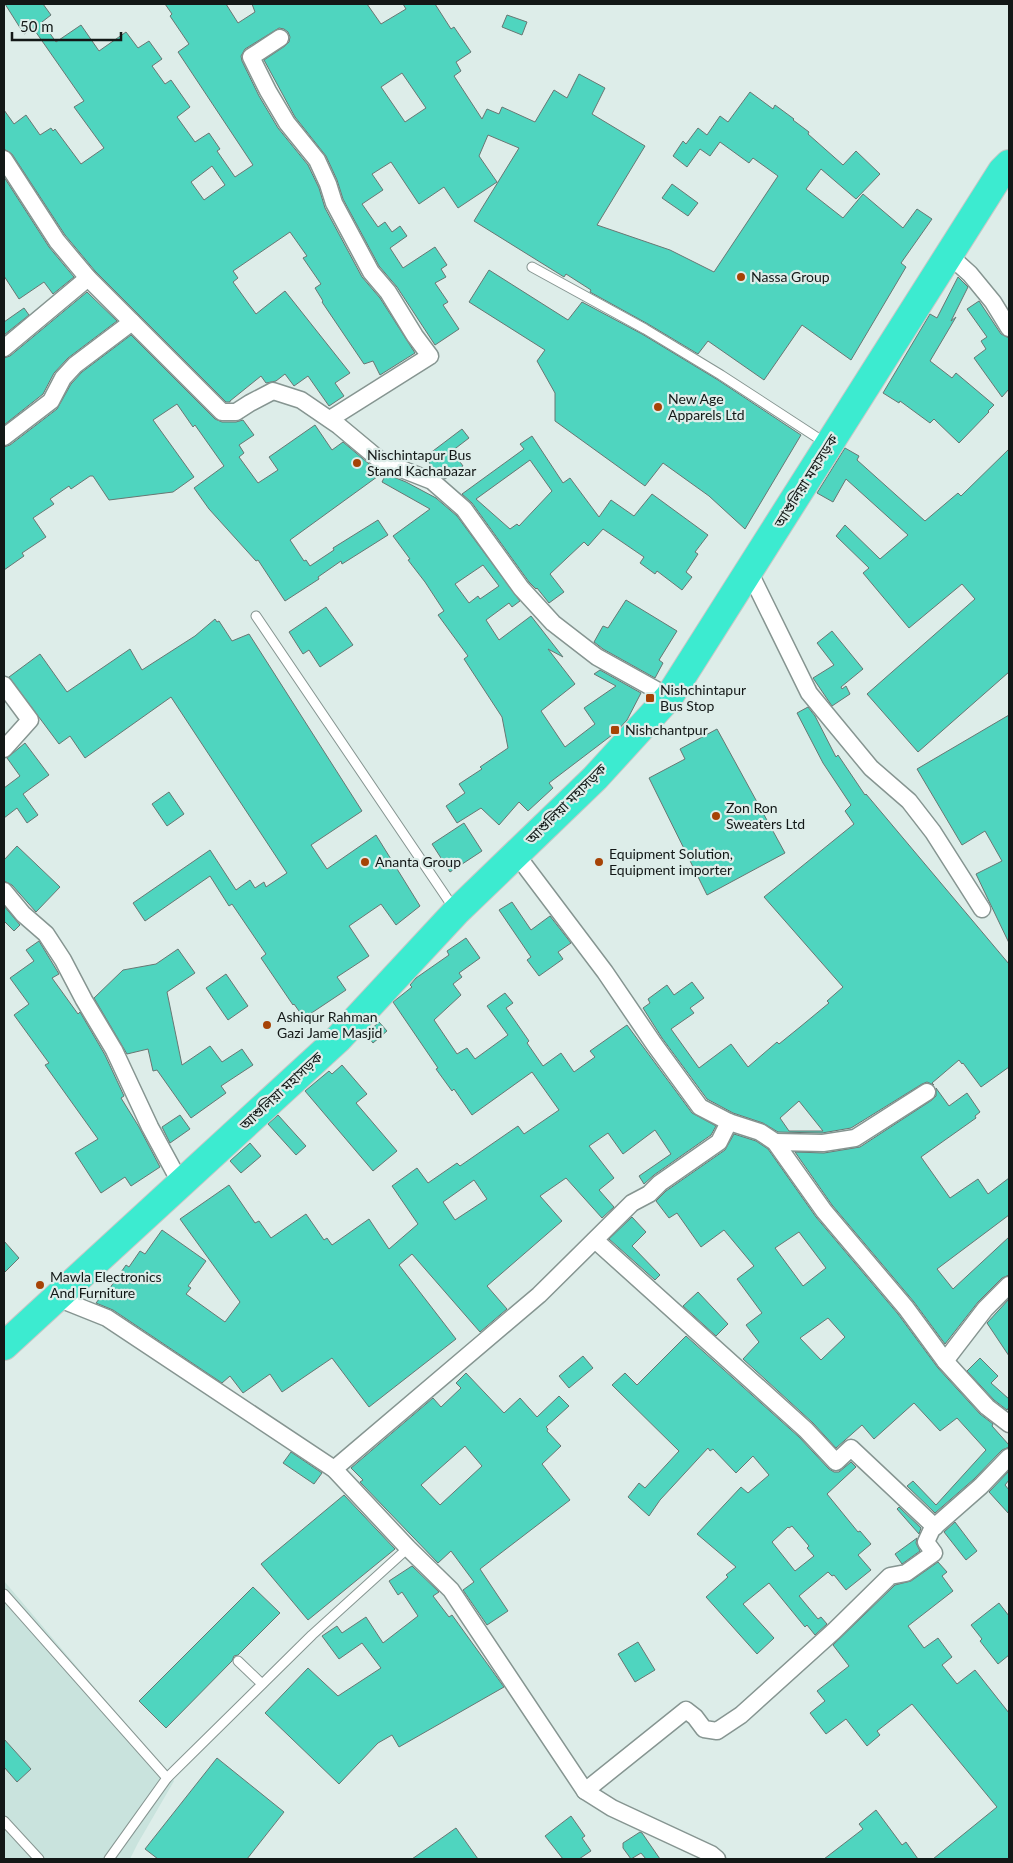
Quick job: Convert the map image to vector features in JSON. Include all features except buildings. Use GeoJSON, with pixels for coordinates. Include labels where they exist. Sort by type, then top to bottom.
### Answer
{"type":"FeatureCollection","features":[{"type":"Feature","properties":{"kind":"highway","name":"আশুলিয়া মহাসড়ক"},"geometry":{"type":"LineString","coordinates":[[4,1346],[338,1039],[456,912],[595,778],[668,697],[1002,171],[1009,164]]}},
{"type":"Feature","properties":{"kind":"street"},"geometry":{"type":"LineString","coordinates":[[280,38],[251,58],[287,123],[317,160],[334,203],[371,272],[388,292],[415,336],[430,356],[330,419]]}},
{"type":"Feature","properties":{"kind":"street"},"geometry":{"type":"LineString","coordinates":[[4,159],[57,241],[88,278],[222,412],[236,412],[273,391],[301,400],[330,419],[381,460],[432,481],[464,509],[521,588],[553,623],[597,657],[668,697]]}},
{"type":"Feature","properties":{"kind":"street"},"geometry":{"type":"LineString","coordinates":[[949,256],[970,274],[1009,328]]}},
{"type":"Feature","properties":{"kind":"street"},"geometry":{"type":"LineString","coordinates":[[4,348],[88,278]]}},
{"type":"Feature","properties":{"kind":"street"},"geometry":{"type":"LineString","coordinates":[[4,437],[51,401],[63,378],[75,365],[132,322]]}},
{"type":"Feature","properties":{"kind":"street"},"geometry":{"type":"LineString","coordinates":[[749,571],[809,693],[871,768],[909,801],[933,832],[982,909]]}},
{"type":"Feature","properties":{"kind":"street"},"geometry":{"type":"LineString","coordinates":[[4,685],[30,720],[4,749]]}},
{"type":"Feature","properties":{"kind":"street"},"geometry":{"type":"LineString","coordinates":[[516,854],[605,972],[700,1107],[730,1122],[760,1132],[774,1142],[824,1211],[906,1308],[945,1361],[987,1407],[1009,1424]]}},
{"type":"Feature","properties":{"kind":"street"},"geometry":{"type":"LineString","coordinates":[[4,891],[23,914],[46,934],[63,960],[114,1050],[150,1127],[180,1184]]}},
{"type":"Feature","properties":{"kind":"street"},"geometry":{"type":"LineString","coordinates":[[774,1142],[823,1143],[855,1138],[927,1092]]}},
{"type":"Feature","properties":{"kind":"street"},"geometry":{"type":"LineString","coordinates":[[334,1469],[539,1295],[632,1203],[649,1194],[660,1183],[719,1142],[730,1122]]}},
{"type":"Feature","properties":{"kind":"street"},"geometry":{"type":"LineString","coordinates":[[595,1240],[806,1430],[836,1462],[851,1448],[935,1527]]}},
{"type":"Feature","properties":{"kind":"street"},"geometry":{"type":"LineString","coordinates":[[945,1361],[985,1309],[1009,1285]]}},
{"type":"Feature","properties":{"kind":"street"},"geometry":{"type":"LineString","coordinates":[[57,1298],[107,1318],[334,1469],[408,1548],[451,1590],[585,1791],[612,1808],[711,1854],[717,1859]]}},
{"type":"Feature","properties":{"kind":"street"},"geometry":{"type":"LineString","coordinates":[[585,1791],[686,1710],[695,1717],[704,1729],[717,1731],[742,1715],[890,1576],[906,1573],[934,1553],[926,1542],[935,1527],[981,1486],[1009,1457]]}},
{"type":"Feature","properties":{"kind":"lane"},"geometry":{"type":"LineString","coordinates":[[532,268],[670,344],[829,445]]}},
{"type":"Feature","properties":{"kind":"lane"},"geometry":{"type":"LineString","coordinates":[[256,616],[456,912]]}},
{"type":"Feature","properties":{"kind":"lane"},"geometry":{"type":"LineString","coordinates":[[109,1859],[166,1778],[312,1635],[408,1548]]}},
{"type":"Feature","properties":{"kind":"lane"},"geometry":{"type":"LineString","coordinates":[[4,1594],[166,1778]]}},
{"type":"Feature","properties":{"kind":"lane"},"geometry":{"type":"LineString","coordinates":[[238,1661],[262,1684]]}},
{"type":"Feature","properties":{"kind":"lane"},"geometry":{"type":"LineString","coordinates":[[4,1821],[39,1859]]}},
{"type":"Feature","properties":{"kind":"shaded area"},"geometry":{"type":"Polygon","coordinates":[[[4,1581],[174,1781],[130,1859],[4,1859],[4,1581]]]}},
{"type":"Feature","properties":{"kind":"place","name":"Nassa Group"},"geometry":{"type":"Point","coordinates":[741,277]}},
{"type":"Feature","properties":{"kind":"place","name":"New Age Apparels Ltd"},"geometry":{"type":"Point","coordinates":[658,407]}},
{"type":"Feature","properties":{"kind":"place","name":"Nischintapur Bus Stand Kachabazar"},"geometry":{"type":"Point","coordinates":[357,463]}},
{"type":"Feature","properties":{"kind":"place","name":"Nishchintapur Bus Stop"},"geometry":{"type":"Point","coordinates":[650,698]}},
{"type":"Feature","properties":{"kind":"place","name":"Nishchantpur"},"geometry":{"type":"Point","coordinates":[615,730]}},
{"type":"Feature","properties":{"kind":"place","name":"Zon Ron Sweaters Ltd"},"geometry":{"type":"Point","coordinates":[716,816]}},
{"type":"Feature","properties":{"kind":"place","name":"Ananta Group"},"geometry":{"type":"Point","coordinates":[365,862]}},
{"type":"Feature","properties":{"kind":"place","name":"Equipment Solution, Equipment importer"},"geometry":{"type":"Point","coordinates":[599,862]}},
{"type":"Feature","properties":{"kind":"place","name":"Ashiqur Rahman Gazi Jame Masjid"},"geometry":{"type":"Point","coordinates":[267,1025]}},
{"type":"Feature","properties":{"kind":"place","name":"Mawla Electronics And Furniture"},"geometry":{"type":"Point","coordinates":[40,1285]}}]}
